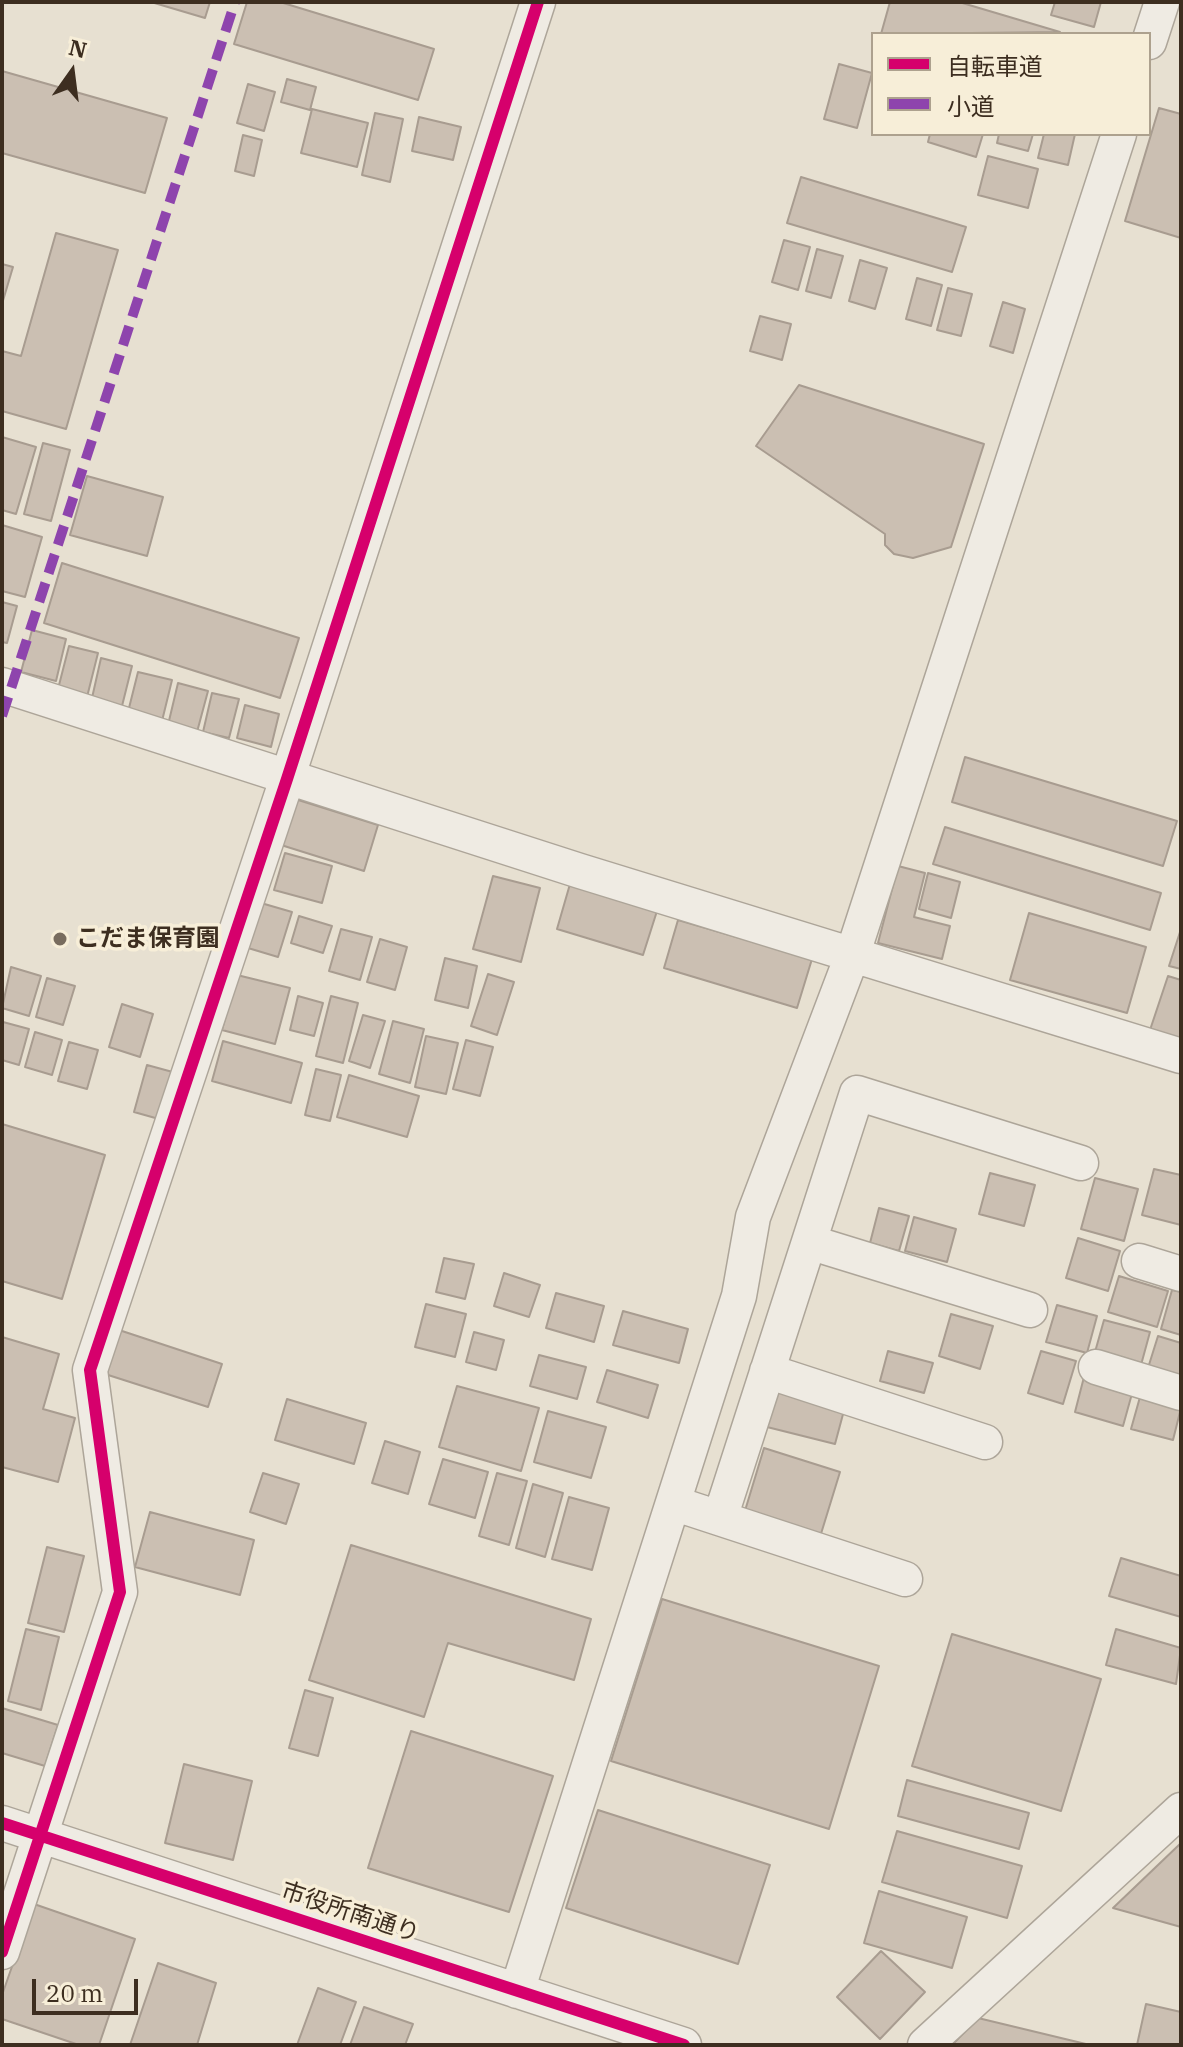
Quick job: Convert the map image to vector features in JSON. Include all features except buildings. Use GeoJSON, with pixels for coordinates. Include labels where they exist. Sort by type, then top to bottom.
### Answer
{"type":"FeatureCollection","features":[{"type":"Feature","properties":{"kind":"street"},"geometry":{"type":"LineString","coordinates":[[2,1952],[120,1592],[90,1370],[287,779],[538,2]]}},
{"type":"Feature","properties":{"kind":"street"},"geometry":{"type":"LineString","coordinates":[[1151,36],[1162,2]]}},
{"type":"Feature","properties":{"kind":"street"},"geometry":{"type":"LineString","coordinates":[[517,1991],[739,1296],[753,1217],[852,956],[1118,136]]}},
{"type":"Feature","properties":{"kind":"street"},"geometry":{"type":"LineString","coordinates":[[2,685],[287,779],[1181,1056]]}},
{"type":"Feature","properties":{"kind":"street"},"geometry":{"type":"LineString","coordinates":[[720,1518],[857,1093],[1081,1163]]}},
{"type":"Feature","properties":{"kind":"street"},"geometry":{"type":"LineString","coordinates":[[809,1242],[1030,1310]]}},
{"type":"Feature","properties":{"kind":"street"},"geometry":{"type":"LineString","coordinates":[[1139,1261],[1181,1274]]}},
{"type":"Feature","properties":{"kind":"street"},"geometry":{"type":"LineString","coordinates":[[1096,1367],[1181,1393]]}},
{"type":"Feature","properties":{"kind":"street"},"geometry":{"type":"LineString","coordinates":[[767,1371],[985,1442]]}},
{"type":"Feature","properties":{"kind":"street"},"geometry":{"type":"LineString","coordinates":[[673,1503],[905,1579]]}},
{"type":"Feature","properties":{"kind":"street"},"geometry":{"type":"LineString","coordinates":[[925,2045],[1181,1810]]}},
{"type":"Feature","properties":{"kind":"street","name":"市役所南通り"},"geometry":{"type":"LineString","coordinates":[[2,1823],[684,2045]]}},
{"type":"Feature","properties":{"kind":"marked path"},"geometry":{"type":"LineString","coordinates":[[2,716],[235,2]]}},
{"type":"Feature","properties":{"kind":"cycle path"},"geometry":{"type":"LineString","coordinates":[[2,1952],[120,1592],[90,1370],[287,779],[538,2]]}},
{"type":"Feature","properties":{"kind":"cycle path"},"geometry":{"type":"LineString","coordinates":[[2,1823],[684,2045]]}},
{"type":"Feature","properties":{"kind":"place","name":"こだま保育園"},"geometry":{"type":"Point","coordinates":[60,939]}}]}
